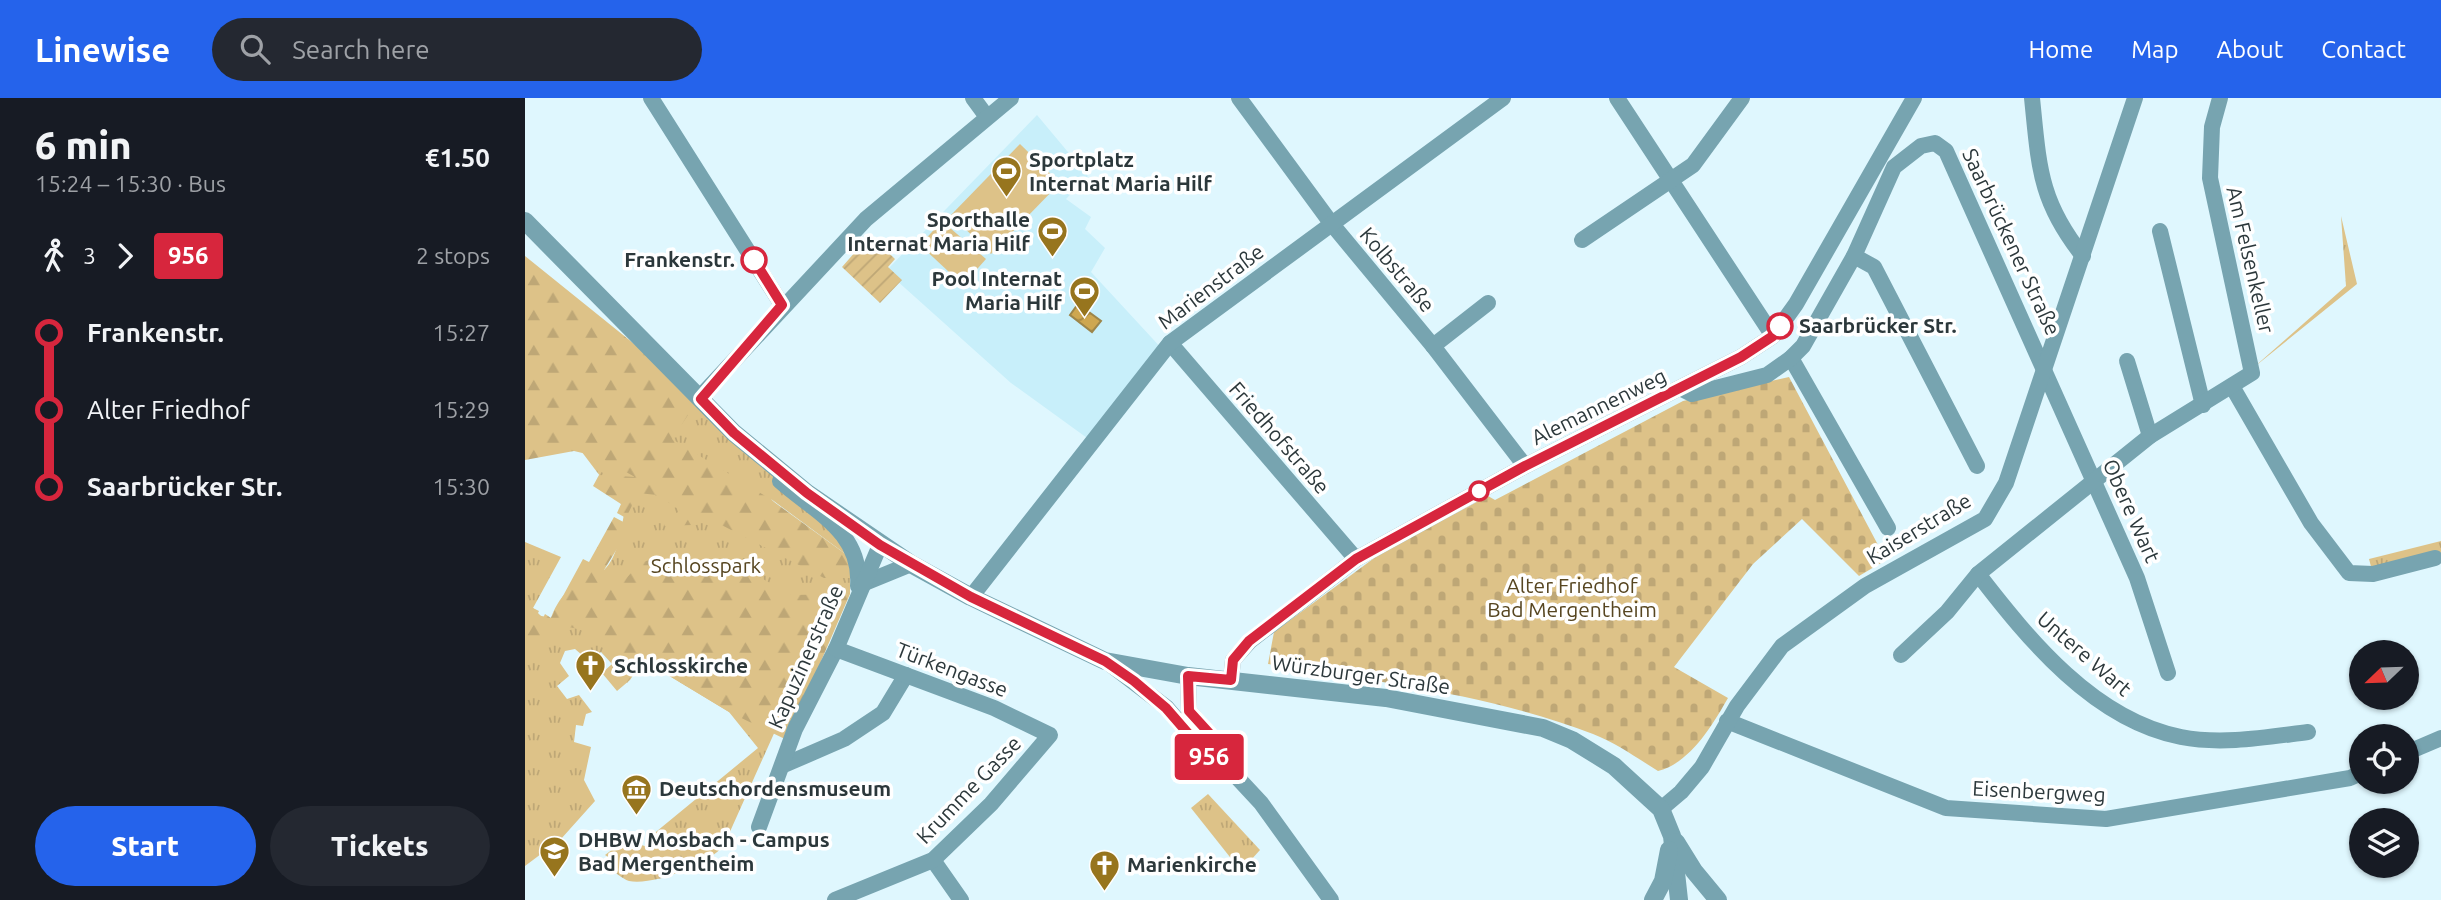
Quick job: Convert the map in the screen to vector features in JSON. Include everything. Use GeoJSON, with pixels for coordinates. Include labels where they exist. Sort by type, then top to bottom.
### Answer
{"type":"FeatureCollection","features":[{"type":"Feature","properties":{"kind":"street"},"geometry":{"type":"LineString","coordinates":[[651,98],[782,305]]}},
{"type":"Feature","properties":{"kind":"street"},"geometry":{"type":"LineString","coordinates":[[973,98],[987,117]]}},
{"type":"Feature","properties":{"kind":"street"},"geometry":{"type":"LineString","coordinates":[[700,397],[782,305],[866,219],[1011,98]]}},
{"type":"Feature","properties":{"kind":"street","name":"Marienstraße"},"geometry":{"type":"LineString","coordinates":[[971,597],[1170,343],[1503,98]]}},
{"type":"Feature","properties":{"kind":"street"},"geometry":{"type":"LineString","coordinates":[[1617,98],[1773,336]]}},
{"type":"Feature","properties":{"kind":"street"},"geometry":{"type":"LineString","coordinates":[[1583,240],[1693,165],[1742,98]]}},
{"type":"Feature","properties":{"kind":"street","name":"Alemannenweg"},"geometry":{"type":"LineString","coordinates":[[1231,680],[1233,660],[1249,641],[1356,559],[1525,466],[1682,389],[1773,336],[1802,292],[1914,98]]}},
{"type":"Feature","properties":{"kind":"street"},"geometry":{"type":"LineString","coordinates":[[2032,98],[2039,169],[2048,198],[2060,227],[2083,256]]}},
{"type":"Feature","properties":{"kind":"street","name":"Kaiserstraße"},"geometry":{"type":"LineString","coordinates":[[1661,809],[1681,792],[1702,766],[1727,721],[1782,646],[1865,586],[1985,519],[2007,483],[2135,98]]}},
{"type":"Feature","properties":{"kind":"street","name":"Am Felsenkeller"},"geometry":{"type":"LineString","coordinates":[[2095,482],[2150,436],[2233,388],[2252,373],[2210,178],[2212,127],[2220,98]]}},
{"type":"Feature","properties":{"kind":"street","name":"Kolbstraße"},"geometry":{"type":"LineString","coordinates":[[1244,100],[1331,223],[1433,346],[1525,466]]}},
{"type":"Feature","properties":{"kind":"street","name":"Saarbrückener Straße"},"geometry":{"type":"LineString","coordinates":[[1682,389],[1692,394],[1767,375],[1791,358],[1803,345],[1854,256],[1894,167],[1921,146],[1935,143],[1946,150],[2046,369]]}},
{"type":"Feature","properties":{"kind":"street","name":"Würzburger Straße"},"geometry":{"type":"LineString","coordinates":[[525,221],[734,433],[807,493],[911,564],[971,597],[1105,661],[1188,676],[1386,698],[1543,728],[1572,740],[1614,766],[1661,809],[1672,836],[1679,900]]}},
{"type":"Feature","properties":{"kind":"street"},"geometry":{"type":"LineString","coordinates":[[2160,231],[2203,405]]}},
{"type":"Feature","properties":{"kind":"street"},"geometry":{"type":"LineString","coordinates":[[1854,256],[1874,267],[1977,466]]}},
{"type":"Feature","properties":{"kind":"street"},"geometry":{"type":"LineString","coordinates":[[1433,346],[1488,303]]}},
{"type":"Feature","properties":{"kind":"street","name":"Friedhofstraße"},"geometry":{"type":"LineString","coordinates":[[1170,343],[1356,559]]}},
{"type":"Feature","properties":{"kind":"street"},"geometry":{"type":"LineString","coordinates":[[1791,358],[1888,528]]}},
{"type":"Feature","properties":{"kind":"street"},"geometry":{"type":"LineString","coordinates":[[2127,361],[2150,436]]}},
{"type":"Feature","properties":{"kind":"street","name":"Obere Wart"},"geometry":{"type":"LineString","coordinates":[[2046,369],[2137,578],[2168,673]]}},
{"type":"Feature","properties":{"kind":"street"},"geometry":{"type":"LineString","coordinates":[[2233,388],[2311,523],[2349,573],[2373,574],[2435,558]]}},
{"type":"Feature","properties":{"kind":"street"},"geometry":{"type":"LineString","coordinates":[[734,433],[757,463],[822,513],[846,538],[856,554],[860,592],[911,564]]}},
{"type":"Feature","properties":{"kind":"street"},"geometry":{"type":"LineString","coordinates":[[1901,655],[1947,612],[1978,574],[2095,482]]}},
{"type":"Feature","properties":{"kind":"street","name":"Kapuzinerstraße"},"geometry":{"type":"LineString","coordinates":[[759,827],[795,729],[836,649],[880,545]]}},
{"type":"Feature","properties":{"kind":"street","name":"Untere Wart"},"geometry":{"type":"LineString","coordinates":[[1978,574],[2022,632],[2087,690],[2134,724],[2182,737],[2239,740],[2308,732]]}},
{"type":"Feature","properties":{"kind":"street","name":"Türkengasse"},"geometry":{"type":"LineString","coordinates":[[836,649],[994,708],[1051,735]]}},
{"type":"Feature","properties":{"kind":"street"},"geometry":{"type":"LineString","coordinates":[[1105,661],[1166,708],[1243,796],[1257,798],[1331,900]]}},
{"type":"Feature","properties":{"kind":"street"},"geometry":{"type":"LineString","coordinates":[[784,765],[844,739],[883,713],[906,675]]}},
{"type":"Feature","properties":{"kind":"street"},"geometry":{"type":"LineString","coordinates":[[1188,676],[1189,711],[1210,734],[1212,761]]}},
{"type":"Feature","properties":{"kind":"street","name":"Eisenbergweg"},"geometry":{"type":"LineString","coordinates":[[1727,721],[1947,808],[2106,818],[2349,778]]}},
{"type":"Feature","properties":{"kind":"street","name":"Krumme Gasse"},"geometry":{"type":"LineString","coordinates":[[835,900],[933,860],[991,804],[1051,735]]}},
{"type":"Feature","properties":{"kind":"street"},"geometry":{"type":"LineString","coordinates":[[2419,747],[2441,738]]}},
{"type":"Feature","properties":{"kind":"street"},"geometry":{"type":"LineString","coordinates":[[1672,836],[1694,871],[1718,900]]}},
{"type":"Feature","properties":{"kind":"street"},"geometry":{"type":"LineString","coordinates":[[1653,900],[1663,881],[1672,836]]}},
{"type":"Feature","properties":{"kind":"street"},"geometry":{"type":"LineString","coordinates":[[933,860],[961,900]]}},
{"type":"Feature","properties":{"kind":"street"},"geometry":{"type":"LineString","coordinates":[[1688,900],[1694,871]]}},
{"type":"Feature","properties":{"kind":"shaded area"},"geometry":{"type":"Polygon","coordinates":[[[1037,115],[1088,176],[1066,199],[1091,217],[1085,229],[1105,248],[1091,272],[1164,351],[1094,443],[1011,383],[886,271],[1037,115]]]}},
{"type":"Feature","properties":{"kind":"green space","name":"Sportplatz Internat Maria Hilf"},"geometry":{"type":"Polygon","coordinates":[[[1020,144],[1060,183],[991,254],[951,215],[1020,144]]]}},
{"type":"Feature","properties":{"kind":"green space"},"geometry":{"type":"Polygon","coordinates":[[[2341,216],[2357,284],[2253,368],[2346,286],[2341,216]]]}},
{"type":"Feature","properties":{"kind":"green space"},"geometry":{"type":"Polygon","coordinates":[[[942,221],[986,259],[963,285],[920,245],[942,221]]]}},
{"type":"Feature","properties":{"kind":"green space"},"geometry":{"type":"Polygon","coordinates":[[[870,235],[895,259],[888,267],[902,280],[880,303],[842,267],[870,235]]]}},
{"type":"Feature","properties":{"kind":"green space"},"geometry":{"type":"Polygon","coordinates":[[[525,256],[700,397],[672,439],[770,499],[851,558],[850,578],[824,578],[710,519],[692,525],[664,526],[680,510],[657,495],[638,493],[626,518],[617,513],[621,504],[593,486],[599,475],[635,477],[599,457],[574,451],[525,460],[525,256]]]}},
{"type":"Feature","properties":{"kind":"green space","name":"Alter Friedhof Bad Mergentheim"},"geometry":{"type":"Polygon","coordinates":[[[1789,377],[1886,560],[1859,576],[1802,519],[1753,564],[1674,667],[1728,698],[1699,742],[1670,767],[1658,771],[1602,738],[1514,709],[1433,691],[1268,664],[1274,632],[1381,553],[1488,496],[1495,500],[1683,401],[1789,377]]]}},
{"type":"Feature","properties":{"kind":"green space","name":"Schlosspark"},"geometry":{"type":"Polygon","coordinates":[[[700,397],[822,513],[851,558],[771,499],[843,578],[850,578],[850,594],[836,595],[724,845],[694,866],[652,880],[626,880],[606,865],[611,859],[605,855],[637,831],[637,844],[649,847],[651,836],[758,748],[729,712],[643,660],[630,680],[617,691],[602,673],[612,664],[601,652],[589,661],[575,649],[565,651],[560,663],[569,676],[557,686],[567,699],[579,695],[592,712],[586,714],[583,726],[576,725],[574,742],[591,747],[584,780],[595,801],[561,839],[525,866],[525,542],[561,557],[533,608],[539,611],[537,615],[551,618],[568,591],[595,577],[609,564],[619,541],[625,509],[572,439],[700,397]]]}},
{"type":"Feature","properties":{"kind":"green space","name":"Schlosspark"},"geometry":{"type":"Polygon","coordinates":[[[614,517],[631,526],[604,570],[613,593],[640,563],[661,556],[680,565],[697,552],[717,554],[792,595],[850,594],[787,740],[729,712],[643,660],[627,683],[596,640],[575,628],[563,627],[549,631],[527,647],[525,615],[533,608],[543,618],[545,614],[551,618],[583,559],[589,562],[614,517]]]}},
{"type":"Feature","properties":{"kind":"green space"},"geometry":{"type":"Polygon","coordinates":[[[2441,541],[2441,557],[2373,574],[2369,559],[2441,541]]]}},
{"type":"Feature","properties":{"kind":"green space"},"geometry":{"type":"Polygon","coordinates":[[[1208,794],[1260,850],[1241,871],[1191,808],[1208,794]]]}},
{"type":"Feature","properties":{"kind":"water","name":"Pool Internat Maria Hilf"},"geometry":{"type":"Polygon","coordinates":[[[1078,304],[1101,321],[1092,332],[1070,315],[1078,304]]]}},
{"type":"Feature","properties":{"kind":"bus line","name":"956"},"geometry":{"type":"LineString","coordinates":[[754,260],[782,305],[701,399],[734,433],[807,493],[880,545],[971,597],[1105,661],[1134,681],[1166,708],[1212,761],[1210,734],[1189,711],[1188,676],[1231,680],[1233,660],[1249,641],[1356,559],[1525,466],[1701,379],[1773,336],[1780,326]]}},
{"type":"Feature","properties":{"kind":"place","name":"Sportplatz Internat Maria Hilf"},"geometry":{"type":"Point","coordinates":[1006,199]}},
{"type":"Feature","properties":{"kind":"place","name":"Sporthalle Internat Maria Hilf"},"geometry":{"type":"Point","coordinates":[1053,259]}},
{"type":"Feature","properties":{"kind":"place","name":"Frankenstr."},"geometry":{"type":"Point","coordinates":[754,260]}},
{"type":"Feature","properties":{"kind":"place","name":"Pool Internat Maria Hilf"},"geometry":{"type":"Point","coordinates":[1085,318]}},
{"type":"Feature","properties":{"kind":"place","name":"Saarbrücker Str."},"geometry":{"type":"Point","coordinates":[1780,326]}},
{"type":"Feature","properties":{"kind":"place","name":"Schlosskirche"},"geometry":{"type":"Point","coordinates":[591,693]}},
{"type":"Feature","properties":{"kind":"place","name":"Deutschordensmuseum"},"geometry":{"type":"Point","coordinates":[636,816]}},
{"type":"Feature","properties":{"kind":"place","name":"DHBW Mosbach - Campus Bad Mergentheim"},"geometry":{"type":"Point","coordinates":[555,879]}},
{"type":"Feature","properties":{"kind":"place","name":"Marienkirche"},"geometry":{"type":"Point","coordinates":[1104,892]}}]}
